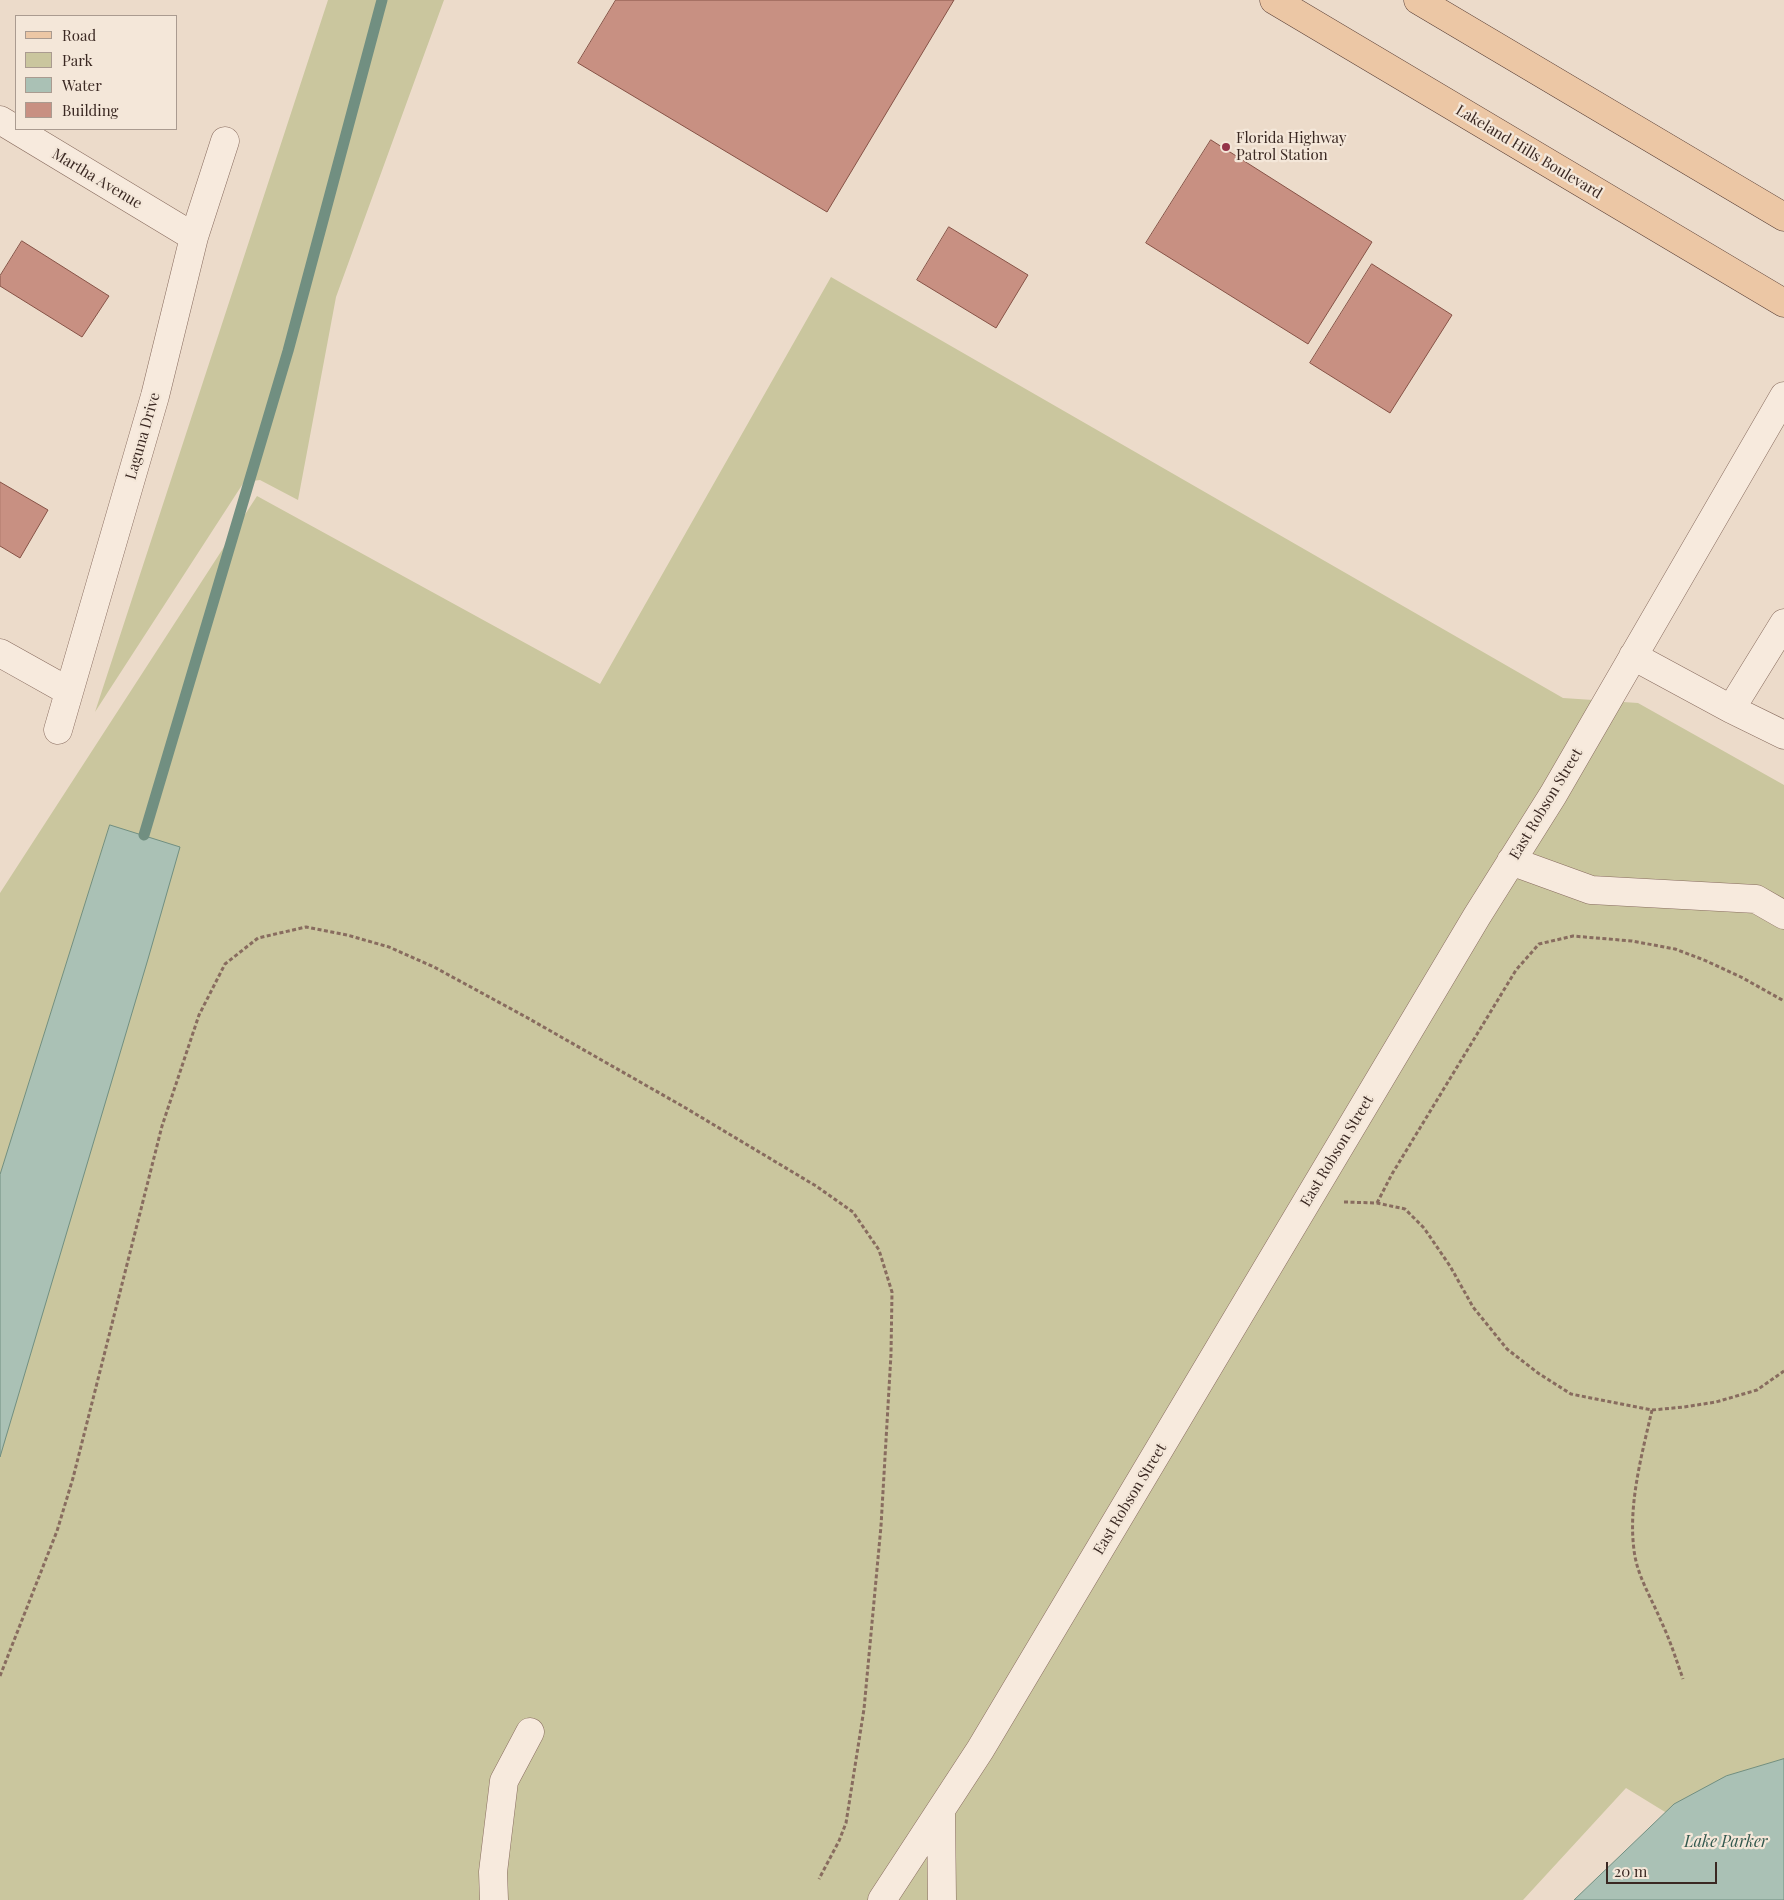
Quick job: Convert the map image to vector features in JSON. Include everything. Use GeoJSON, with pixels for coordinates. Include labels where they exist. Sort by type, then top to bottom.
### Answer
{"type":"FeatureCollection","features":[{"type":"Feature","properties":{"kind":"main road","name":"Lakeland Hills Boulevard"},"geometry":{"type":"LineString","coordinates":[[1274,0],[1784,303]]}},
{"type":"Feature","properties":{"kind":"main road"},"geometry":{"type":"LineString","coordinates":[[1418,0],[1784,217]]}},
{"type":"Feature","properties":{"kind":"street","name":"Martha Avenue"},"geometry":{"type":"LineString","coordinates":[[0,120],[15,129]]}},
{"type":"Feature","properties":{"kind":"street","name":"Martha Avenue"},"geometry":{"type":"LineString","coordinates":[[17,130],[194,237]]}},
{"type":"Feature","properties":{"kind":"street","name":"Laguna Drive"},"geometry":{"type":"LineString","coordinates":[[58,730],[155,396],[194,237],[225,141]]}},
{"type":"Feature","properties":{"kind":"street","name":"East Robson Street"},"geometry":{"type":"LineString","coordinates":[[882,1900],[985,1742],[1457,950],[1553,795],[1784,396]]}},
{"type":"Feature","properties":{"kind":"street"},"geometry":{"type":"LineString","coordinates":[[1731,709],[1784,623]]}},
{"type":"Feature","properties":{"kind":"street"},"geometry":{"type":"LineString","coordinates":[[0,653],[68,691]]}},
{"type":"Feature","properties":{"kind":"street"},"geometry":{"type":"LineString","coordinates":[[1633,656],[1731,709],[1784,735]]}},
{"type":"Feature","properties":{"kind":"street"},"geometry":{"type":"LineString","coordinates":[[1511,861],[1590,890],[1756,899],[1784,915]]}},
{"type":"Feature","properties":{"kind":"street"},"geometry":{"type":"LineString","coordinates":[[494,1900],[494,1872],[504,1782],[530,1732]]}},
{"type":"Feature","properties":{"kind":"street"},"geometry":{"type":"LineString","coordinates":[[941,1812],[942,1900]]}},
{"type":"Feature","properties":{"kind":"path"},"geometry":{"type":"LineString","coordinates":[[0,1676],[57,1531],[73,1478],[162,1126],[198,1014],[225,964],[258,938],[306,927],[346,935],[389,947],[434,967],[526,1016],[684,1107],[816,1186],[853,1212],[879,1250],[892,1292],[891,1354],[880,1526],[864,1709],[846,1822],[839,1841],[819,1879]]}},
{"type":"Feature","properties":{"kind":"path"},"geometry":{"type":"LineString","coordinates":[[1784,1000],[1741,977],[1675,949],[1632,941],[1573,936],[1539,944],[1516,970],[1376,1203],[1405,1209],[1418,1222],[1450,1266],[1473,1307],[1507,1349],[1538,1373],[1571,1394],[1652,1410],[1716,1402],[1757,1390],[1784,1371]]}},
{"type":"Feature","properties":{"kind":"path"},"geometry":{"type":"LineString","coordinates":[[1652,1410],[1640,1462],[1633,1512],[1634,1550],[1643,1584],[1661,1621],[1683,1678]]}},
{"type":"Feature","properties":{"kind":"green space"},"geometry":{"type":"Polygon","coordinates":[[[328,0],[444,0],[336,297],[298,500],[260,480],[244,482],[95,712],[328,0]]]}},
{"type":"Feature","properties":{"kind":"green space"},"geometry":{"type":"Polygon","coordinates":[[[831,277],[1563,698],[1638,703],[1784,785],[1784,1885],[1626,1788],[1523,1900],[0,1900],[0,893],[257,496],[600,684],[831,277]]]}},
{"type":"Feature","properties":{"kind":"water"},"geometry":{"type":"Polygon","coordinates":[[[110,825],[180,847],[0,1457],[0,1175],[110,825]]]}},
{"type":"Feature","properties":{"kind":"water","name":"Lake Parker"},"geometry":{"type":"Polygon","coordinates":[[[1784,1759],[1784,1900],[1574,1900],[1674,1804],[1726,1776],[1784,1759]]]}},
{"type":"Feature","properties":{"kind":"building"},"geometry":{"type":"Polygon","coordinates":[[[616,0],[954,0],[827,212],[578,63],[616,0]]]}},
{"type":"Feature","properties":{"kind":"building"},"geometry":{"type":"Polygon","coordinates":[[[1211,140],[1372,242],[1308,344],[1146,243],[1211,140]]]}},
{"type":"Feature","properties":{"kind":"building"},"geometry":{"type":"Polygon","coordinates":[[[949,227],[1028,275],[996,328],[917,280],[949,227]]]}},
{"type":"Feature","properties":{"kind":"building"},"geometry":{"type":"Polygon","coordinates":[[[22,241],[109,296],[82,337],[0,286],[0,276],[22,241]]]}},
{"type":"Feature","properties":{"kind":"building"},"geometry":{"type":"Polygon","coordinates":[[[1372,264],[1452,315],[1390,413],[1310,363],[1372,264]]]}},
{"type":"Feature","properties":{"kind":"building"},"geometry":{"type":"Polygon","coordinates":[[[0,482],[48,510],[20,558],[0,546],[0,482]]]}},
{"type":"Feature","properties":{"kind":"waterway"},"geometry":{"type":"LineString","coordinates":[[144,835],[288,351],[382,0]]}},
{"type":"Feature","properties":{"kind":"place","name":"Florida Highway Patrol Station"},"geometry":{"type":"Point","coordinates":[1226,147]}}]}
